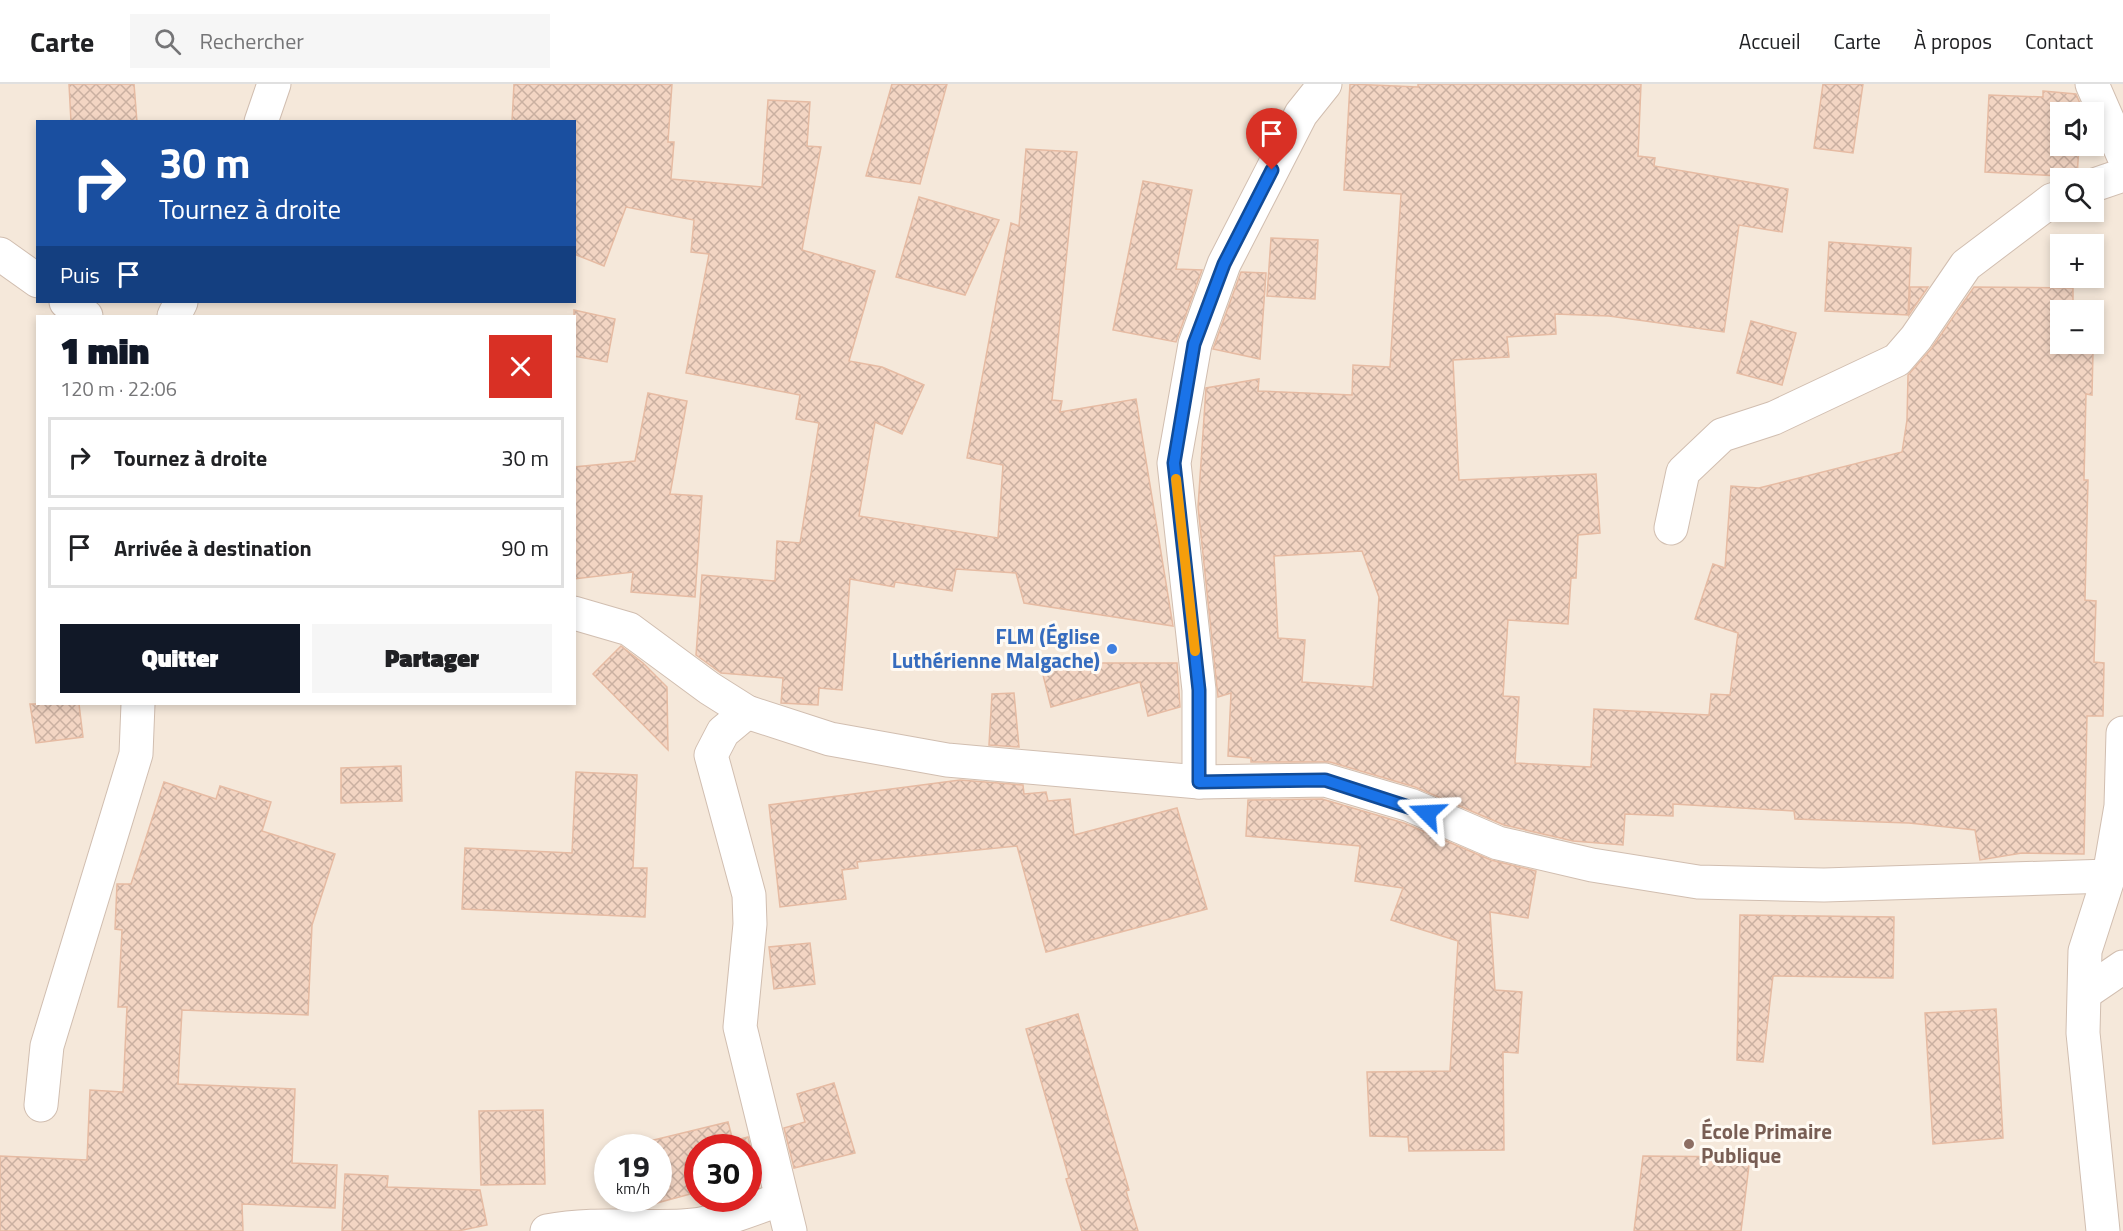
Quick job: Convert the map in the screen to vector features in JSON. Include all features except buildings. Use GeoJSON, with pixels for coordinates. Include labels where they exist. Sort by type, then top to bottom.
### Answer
{"type":"FeatureCollection","features":[{"type":"Feature","properties":{"kind":"street"},"geometry":{"type":"LineString","coordinates":[[262,120],[274,84]]}},
{"type":"Feature","properties":{"kind":"street"},"geometry":{"type":"LineString","coordinates":[[1199,782],[1199,690],[1174,463],[1194,344],[1224,264],[1301,114],[1325,84]]}},
{"type":"Feature","properties":{"kind":"street"},"geometry":{"type":"LineString","coordinates":[[2092,84],[2123,155]]}},
{"type":"Feature","properties":{"kind":"street"},"geometry":{"type":"LineString","coordinates":[[2104,182],[2123,175]]}},
{"type":"Feature","properties":{"kind":"street"},"geometry":{"type":"LineString","coordinates":[[1671,528],[1683,472],[1722,435],[1774,418],[1897,360],[1916,338],[1966,265],[2050,202]]}},
{"type":"Feature","properties":{"kind":"street"},"geometry":{"type":"LineString","coordinates":[[0,254],[36,280]]}},
{"type":"Feature","properties":{"kind":"street"},"geometry":{"type":"LineString","coordinates":[[67,303],[85,315]]}},
{"type":"Feature","properties":{"kind":"street"},"geometry":{"type":"LineString","coordinates":[[576,614],[629,629],[709,688],[747,712],[830,740],[947,760],[1199,782],[1325,780],[1410,805],[1498,843],[1592,865],[1698,882],[1824,885],[2109,876]]}},
{"type":"Feature","properties":{"kind":"street"},"geometry":{"type":"LineString","coordinates":[[41,1105],[47,1046],[136,754],[138,705]]}},
{"type":"Feature","properties":{"kind":"street"},"geometry":{"type":"LineString","coordinates":[[747,712],[723,732],[711,755],[749,895],[750,924],[740,1027],[790,1231]]}},
{"type":"Feature","properties":{"kind":"street"},"geometry":{"type":"LineString","coordinates":[[2103,1231],[2083,1033],[2085,951],[2109,876],[2121,806],[2123,733]]}},
{"type":"Feature","properties":{"kind":"street"},"geometry":{"type":"LineString","coordinates":[[2085,993],[2123,967]]}},
{"type":"Feature","properties":{"kind":"street"},"geometry":{"type":"LineString","coordinates":[[548,1231],[574,1226],[684,1226],[733,1216],[781,1199]]}},
{"type":"Feature","properties":{"kind":"shaded area"},"geometry":{"type":"Polygon","coordinates":[[[0,84],[2123,84],[2123,1231],[0,1231],[0,84]]]}},
{"type":"Feature","properties":{"kind":"slow traffic"},"geometry":{"type":"LineString","coordinates":[[1176,479],[1195,651]]}},
{"type":"Feature","properties":{"kind":"place","name":"FLM (Église Luthérienne Malgache)"},"geometry":{"type":"Point","coordinates":[1112,649]}},
{"type":"Feature","properties":{"kind":"place","name":"École Primaire Publique"},"geometry":{"type":"Point","coordinates":[1689,1144]}},
{"type":"Feature","properties":{"kind":"route"},"geometry":{"type":"LineString","coordinates":[[1272,170],[1224,264],[1194,344],[1174,463],[1199,690],[1199,782],[1325,780],[1410,805],[1427,813]]}}]}
